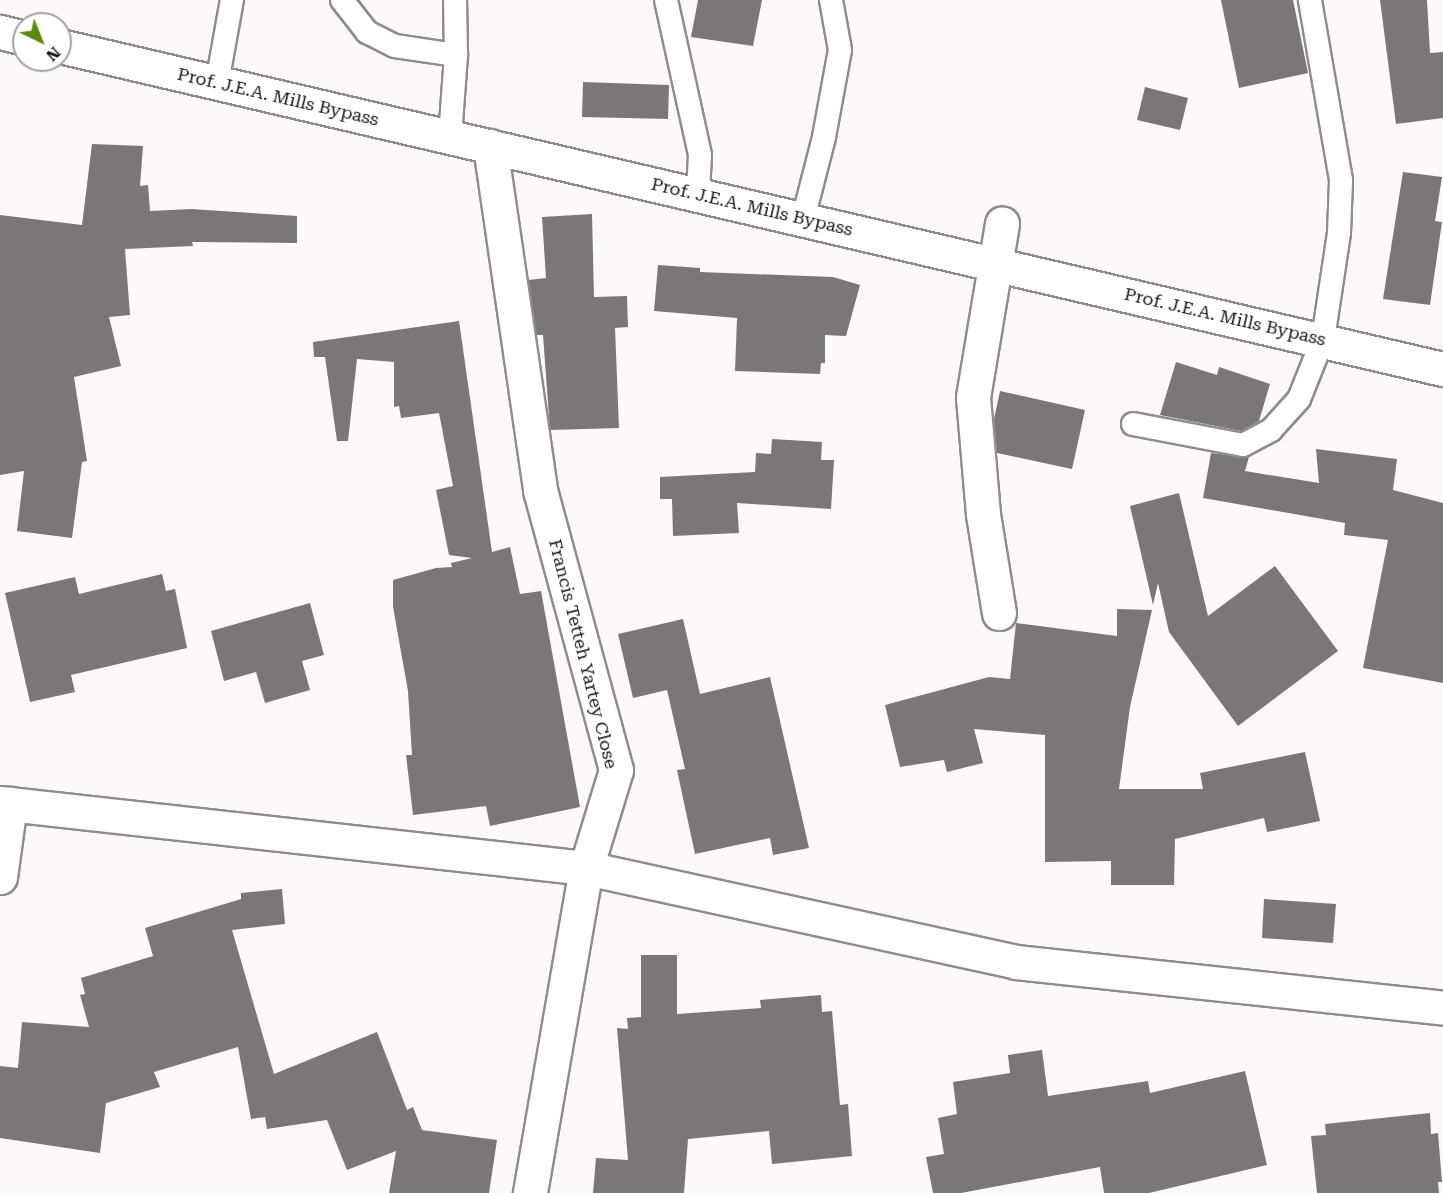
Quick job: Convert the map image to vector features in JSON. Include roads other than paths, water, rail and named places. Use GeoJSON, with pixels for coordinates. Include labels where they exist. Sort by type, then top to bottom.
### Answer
{"type":"FeatureCollection","features":[{"type":"Feature","properties":{"kind":"street","name":"Prof. J.E.A. Mills Bypass"},"geometry":{"type":"LineString","coordinates":[[72,49],[1323,339],[1443,369]]}},
{"type":"Feature","properties":{"kind":"street","name":"Francis Tetteh Yartey Close"},"geometry":{"type":"LineString","coordinates":[[490,146],[540,490],[616,770],[586,868],[530,1193]]}},
{"type":"Feature","properties":{"kind":"street"},"geometry":{"type":"LineString","coordinates":[[999,613],[982,514],[974,397],[1002,222]]}},
{"type":"Feature","properties":{"kind":"street"},"geometry":{"type":"LineString","coordinates":[[0,877],[5,803],[586,868],[1016,962],[1443,1008]]}},
{"type":"Feature","properties":{"kind":"lane"},"geometry":{"type":"LineString","coordinates":[[217,83],[232,0]]}},
{"type":"Feature","properties":{"kind":"lane"},"geometry":{"type":"LineString","coordinates":[[342,0],[367,32],[395,46],[456,55]]}},
{"type":"Feature","properties":{"kind":"lane"},"geometry":{"type":"LineString","coordinates":[[450,137],[456,55],[455,0]]}},
{"type":"Feature","properties":{"kind":"lane"},"geometry":{"type":"LineString","coordinates":[[666,0],[700,155],[698,194]]}},
{"type":"Feature","properties":{"kind":"lane"},"geometry":{"type":"LineString","coordinates":[[803,219],[824,137],[840,50],[831,0]]}},
{"type":"Feature","properties":{"kind":"lane"},"geometry":{"type":"LineString","coordinates":[[1133,424],[1243,445],[1257,441],[1299,399],[1323,339],[1339,234],[1341,180],[1310,0]]}}]}
